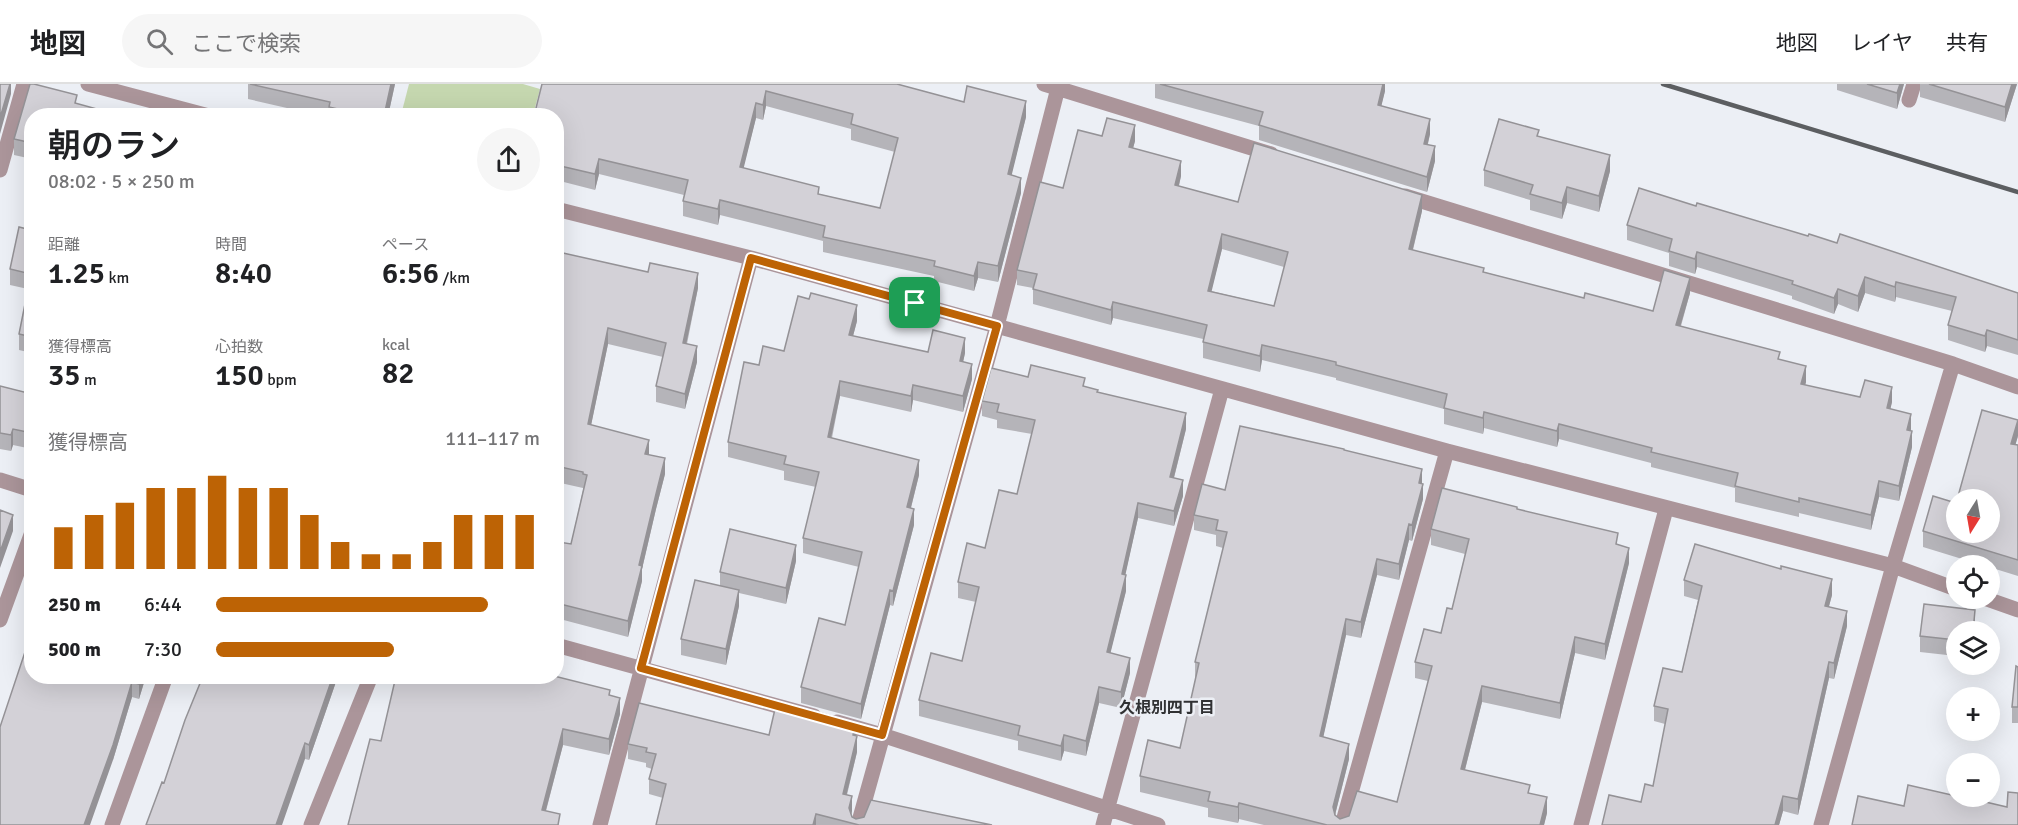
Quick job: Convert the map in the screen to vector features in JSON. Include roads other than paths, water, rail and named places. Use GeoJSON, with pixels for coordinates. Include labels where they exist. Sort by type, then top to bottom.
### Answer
{"type":"FeatureCollection","features":[{"type":"Feature","properties":{"kind":"street"},"geometry":{"type":"LineString","coordinates":[[0,170],[24,84]]}},
{"type":"Feature","properties":{"kind":"street"},"geometry":{"type":"LineString","coordinates":[[88,84],[179,108]]}},
{"type":"Feature","properties":{"kind":"street"},"geometry":{"type":"LineString","coordinates":[[1910,100],[1914,84]]}},
{"type":"Feature","properties":{"kind":"street"},"geometry":{"type":"LineString","coordinates":[[858,825],[997,326],[1051,86],[1285,158]]}},
{"type":"Feature","properties":{"kind":"street"},"geometry":{"type":"LineString","coordinates":[[1386,190],[1953,364],[2018,387]]}},
{"type":"Feature","properties":{"kind":"street"},"geometry":{"type":"LineString","coordinates":[[564,211],[751,258],[1447,451],[1893,566],[1946,585]]}},
{"type":"Feature","properties":{"kind":"street"},"geometry":{"type":"LineString","coordinates":[[600,825],[751,258]]}},
{"type":"Feature","properties":{"kind":"street"},"geometry":{"type":"LineString","coordinates":[[1821,825],[1893,566],[1953,364]]}},
{"type":"Feature","properties":{"kind":"street"},"geometry":{"type":"LineString","coordinates":[[1103,825],[1222,389]]}},
{"type":"Feature","properties":{"kind":"street"},"geometry":{"type":"LineString","coordinates":[[1342,825],[1447,451]]}},
{"type":"Feature","properties":{"kind":"street"},"geometry":{"type":"LineString","coordinates":[[0,480],[24,488]]}},
{"type":"Feature","properties":{"kind":"street"},"geometry":{"type":"LineString","coordinates":[[1581,825],[1666,509]]}},
{"type":"Feature","properties":{"kind":"street"},"geometry":{"type":"LineString","coordinates":[[0,620],[24,554]]}},
{"type":"Feature","properties":{"kind":"street"},"geometry":{"type":"LineString","coordinates":[[2000,604],[2018,610]]}},
{"type":"Feature","properties":{"kind":"street"},"geometry":{"type":"LineString","coordinates":[[564,647],[882,735],[1158,825]]}},
{"type":"Feature","properties":{"kind":"street"},"geometry":{"type":"LineString","coordinates":[[112,825],[163,684]]}},
{"type":"Feature","properties":{"kind":"street"},"geometry":{"type":"LineString","coordinates":[[311,825],[368,684]]}},
{"type":"Feature","properties":{"kind":"railway"},"geometry":{"type":"LineString","coordinates":[[1663,84],[2018,192]]}},
{"type":"Feature","properties":{"kind":"district","name":"久根別四丁目"},"geometry":{"type":"Point","coordinates":[1167,707]}}]}
